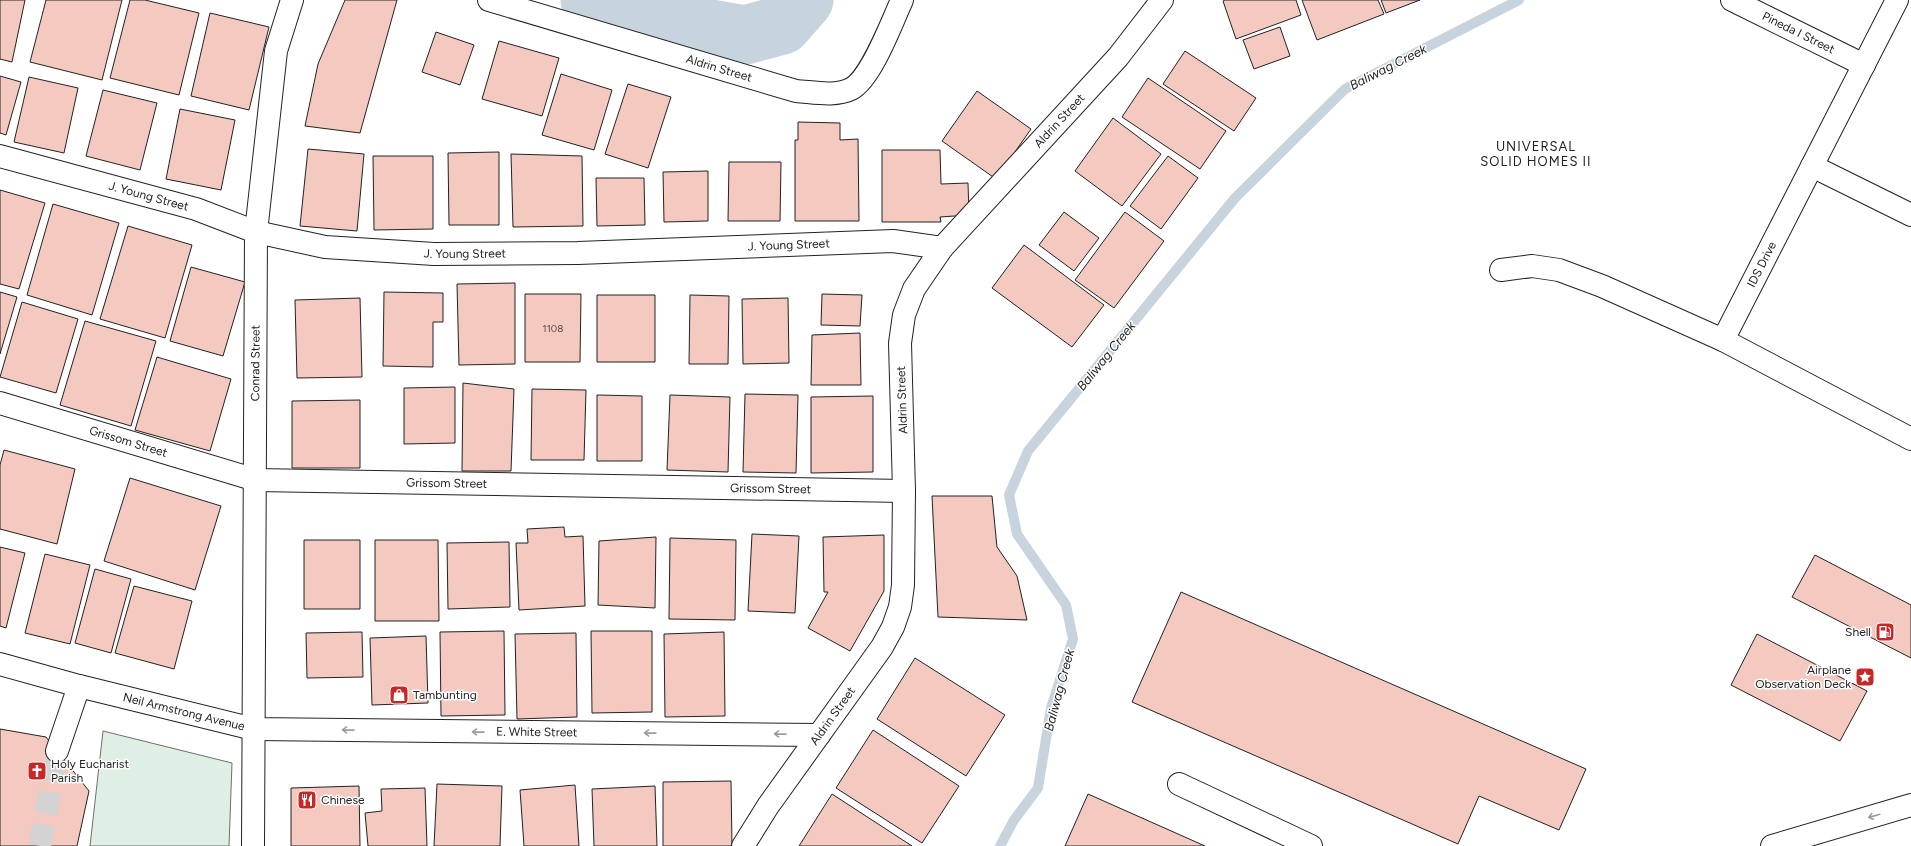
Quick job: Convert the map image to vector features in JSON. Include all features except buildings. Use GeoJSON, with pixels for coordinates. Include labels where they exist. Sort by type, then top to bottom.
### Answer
{"type":"FeatureCollection","features":[{"type":"Feature","properties":{"kind":"street","name":"Conrad Street"},"geometry":{"type":"LineString","coordinates":[[254,729],[256,232],[276,51],[292,0]]}},
{"type":"Feature","properties":{"kind":"street","name":"Aldrin Street"},"geometry":{"type":"LineString","coordinates":[[489,0],[796,91],[833,94],[851,89],[863,77],[877,55],[902,0]]}},
{"type":"Feature","properties":{"kind":"street","name":"Aldrin Street"},"geometry":{"type":"LineString","coordinates":[[743,846],[768,806],[882,646],[893,627],[900,607],[903,585],[904,491],[900,343],[904,315],[914,289],[942,248],[1118,57],[1162,0]]}},
{"type":"Feature","properties":{"kind":"street","name":"Pineda I Street"},"geometry":{"type":"LineString","coordinates":[[1732,0],[1864,65]]}},
{"type":"Feature","properties":{"kind":"street","name":"IDS Drive"},"geometry":{"type":"LineString","coordinates":[[1723,340],[1897,0]]}},
{"type":"Feature","properties":{"kind":"street","name":"J. Young Street"},"geometry":{"type":"LineString","coordinates":[[0,156],[196,209],[256,232],[325,247],[434,254],[578,253],[893,241],[942,248]]}},
{"type":"Feature","properties":{"kind":"street"},"geometry":{"type":"LineString","coordinates":[[1812,166],[1911,215]]}},
{"type":"Feature","properties":{"kind":"street"},"geometry":{"type":"LineString","coordinates":[[1501,270],[1532,266],[1559,270],[1602,286],[1723,340],[1911,438]]}},
{"type":"Feature","properties":{"kind":"street","name":"Grissom Street"},"geometry":{"type":"LineString","coordinates":[[0,403],[256,480],[904,491]]}},
{"type":"Feature","properties":{"kind":"street","name":"Neil Armstrong Avenue"},"geometry":{"type":"LineString","coordinates":[[0,664],[79,686],[254,729],[253,846]]}},
{"type":"Feature","properties":{"kind":"street"},"geometry":{"type":"LineString","coordinates":[[57,751],[79,686]]}},
{"type":"Feature","properties":{"kind":"street","name":"E. White Street"},"geometry":{"type":"LineString","coordinates":[[254,729],[819,734]]}},
{"type":"Feature","properties":{"kind":"street"},"geometry":{"type":"LineString","coordinates":[[1179,784],[1311,846]]}},
{"type":"Feature","properties":{"kind":"street"},"geometry":{"type":"LineString","coordinates":[[1772,846],[1911,806]]}},
{"type":"Feature","properties":{"kind":"green space"},"geometry":{"type":"Polygon","coordinates":[[[103,731],[232,763],[229,846],[90,846],[103,731]]]}},
{"type":"Feature","properties":{"kind":"waterway"},"geometry":{"type":"LineString","coordinates":[[590,0],[614,12],[745,35],[782,25],[804,0]]}},
{"type":"Feature","properties":{"kind":"waterway","name":"Baliwag Creek"},"geometry":{"type":"LineString","coordinates":[[1000,846],[1014,820],[1038,788],[1051,708],[1073,639],[1066,605],[1017,534],[1009,495],[1028,451],[1235,198],[1345,89],[1519,0]]}},
{"type":"Feature","properties":{"kind":"tunnel"},"geometry":{"type":"LineString","coordinates":[[40,846],[57,751]]}},
{"type":"Feature","properties":{"kind":"place","name":"Shell"},"geometry":{"type":"Point","coordinates":[1885,632]}},
{"type":"Feature","properties":{"kind":"place","name":"Airplane Observation Deck"},"geometry":{"type":"Point","coordinates":[1865,677]}},
{"type":"Feature","properties":{"kind":"place","name":"Tambunting"},"geometry":{"type":"Point","coordinates":[399,695]}},
{"type":"Feature","properties":{"kind":"place","name":"Holy Eucharist Parish"},"geometry":{"type":"Point","coordinates":[37,771]}},
{"type":"Feature","properties":{"kind":"place","name":"Chinese"},"geometry":{"type":"Point","coordinates":[307,800]}},
{"type":"Feature","properties":{"kind":"district","name":"UNIVERSAL SOLID HOMES II"},"geometry":{"type":"Point","coordinates":[1536,154]}}]}
